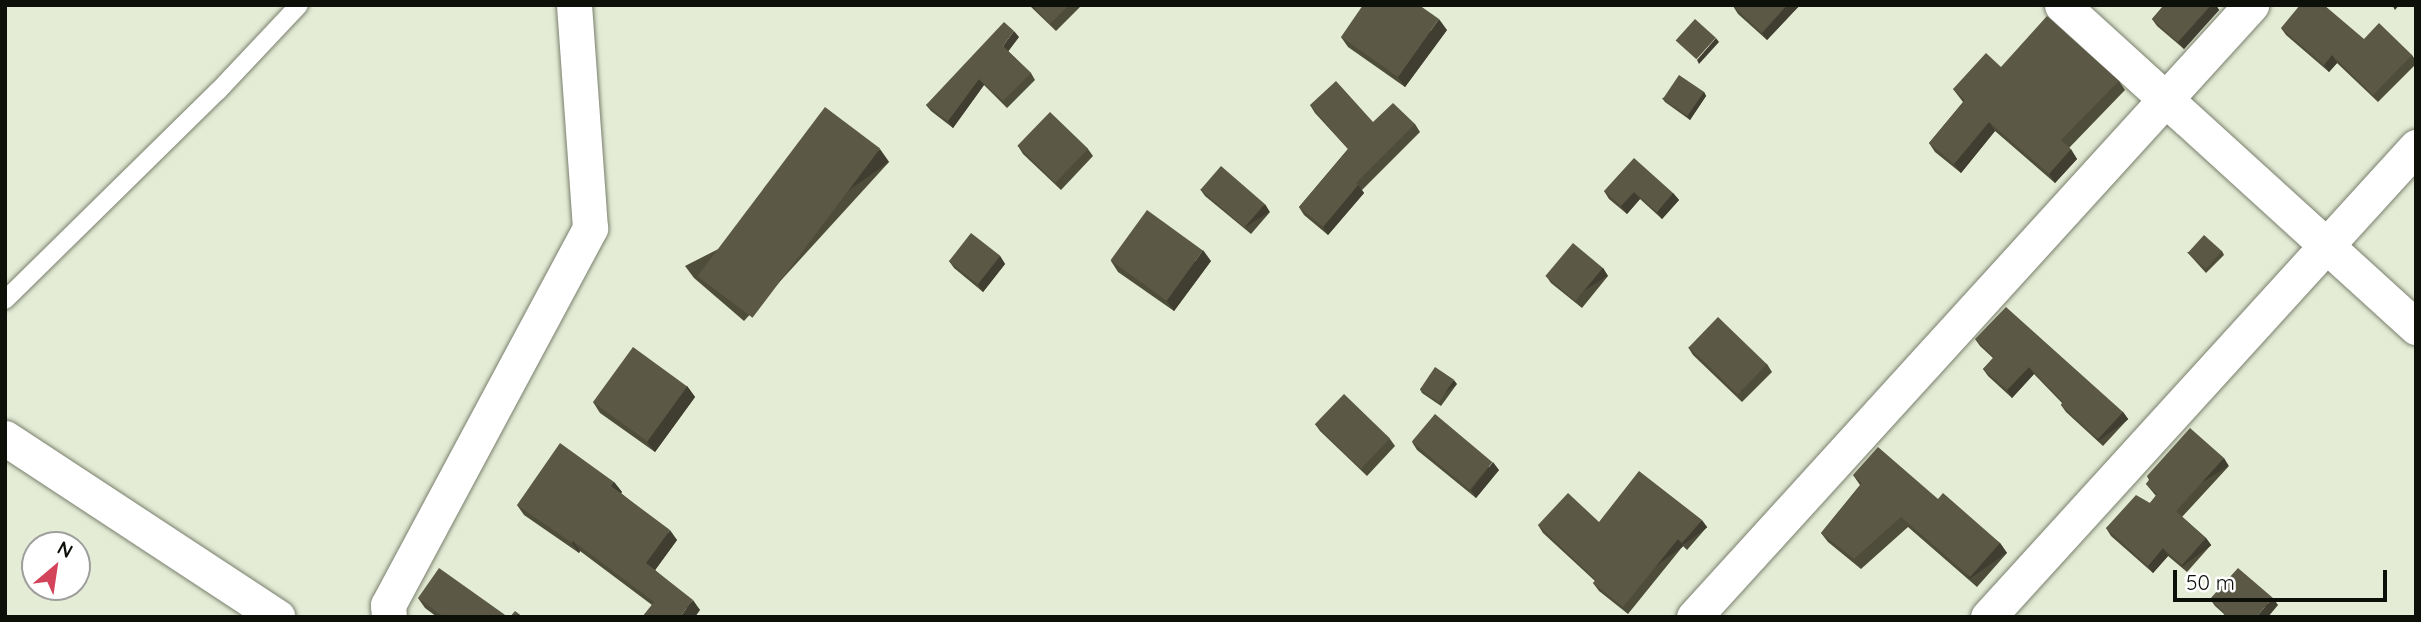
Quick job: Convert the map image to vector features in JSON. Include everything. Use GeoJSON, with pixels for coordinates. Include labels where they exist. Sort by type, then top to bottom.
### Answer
{"type":"FeatureCollection","features":[{"type":"Feature","properties":{"kind":"street"},"geometry":{"type":"LineString","coordinates":[[389,617],[388,604],[590,228],[574,5]]}},
{"type":"Feature","properties":{"kind":"street"},"geometry":{"type":"LineString","coordinates":[[2062,5],[2416,327]]}},
{"type":"Feature","properties":{"kind":"street"},"geometry":{"type":"LineString","coordinates":[[1694,617],[2251,5]]}},
{"type":"Feature","properties":{"kind":"street"},"geometry":{"type":"LineString","coordinates":[[1988,617],[2416,146]]}},
{"type":"Feature","properties":{"kind":"street"},"geometry":{"type":"LineString","coordinates":[[5,438],[278,617]]}},
{"type":"Feature","properties":{"kind":"lane"},"geometry":{"type":"LineString","coordinates":[[5,300],[218,91],[299,5]]}},
{"type":"Feature","properties":{"kind":"building"},"geometry":{"type":"Polygon","coordinates":[[[1032,5],[1069,5],[1050,24],[1032,5]]]}},
{"type":"Feature","properties":{"kind":"building"},"geometry":{"type":"Polygon","coordinates":[[[1363,5],[1419,5],[1439,19],[1398,77],[1341,37],[1363,5]]]}},
{"type":"Feature","properties":{"kind":"building"},"geometry":{"type":"Polygon","coordinates":[[[1734,5],[1787,5],[1762,33],[1734,5]]]}},
{"type":"Feature","properties":{"kind":"building"},"geometry":{"type":"Polygon","coordinates":[[[2164,5],[2211,5],[2178,42],[2152,19],[2164,5]]]}},
{"type":"Feature","properties":{"kind":"building"},"geometry":{"type":"Polygon","coordinates":[[[2300,5],[2324,5],[2364,39],[2379,23],[2412,55],[2373,95],[2332,55],[2324,65],[2281,28],[2300,5]]]}},
{"type":"Feature","properties":{"kind":"building"},"geometry":{"type":"Polygon","coordinates":[[[2047,16],[2119,81],[2061,140],[2071,149],[2049,174],[1989,122],[1954,164],[1929,143],[1965,100],[1953,89],[1986,53],[2001,67],[2047,16]]]}},
{"type":"Feature","properties":{"kind":"building"},"geometry":{"type":"Polygon","coordinates":[[[1695,19],[1716,38],[1696,59],[1676,41],[1695,19]]]}},
{"type":"Feature","properties":{"kind":"building"},"geometry":{"type":"Polygon","coordinates":[[[1004,22],[1014,31],[1003,46],[1031,73],[1003,101],[979,79],[948,121],[926,105],[1004,22]]]}},
{"type":"Feature","properties":{"kind":"building"},"geometry":{"type":"Polygon","coordinates":[[[1679,75],[1704,92],[1688,116],[1663,99],[1679,75]]]}},
{"type":"Feature","properties":{"kind":"building"},"geometry":{"type":"Polygon","coordinates":[[[1336,81],[1373,122],[1393,103],[1415,124],[1356,183],[1358,185],[1323,227],[1299,207],[1348,149],[1310,105],[1336,81]]]}},
{"type":"Feature","properties":{"kind":"building"},"geometry":{"type":"Polygon","coordinates":[[[825,107],[880,149],[753,318],[697,276],[825,107]]]}},
{"type":"Feature","properties":{"kind":"building"},"geometry":{"type":"Polygon","coordinates":[[[1050,112],[1088,149],[1055,183],[1017,146],[1050,112]]]}},
{"type":"Feature","properties":{"kind":"building"},"geometry":{"type":"Polygon","coordinates":[[[1634,158],[1673,193],[1657,212],[1634,192],[1621,206],[1604,191],[1634,158]]]}},
{"type":"Feature","properties":{"kind":"building"},"geometry":{"type":"Polygon","coordinates":[[[1221,166],[1265,204],[1244,227],[1201,189],[1221,166]]]}},
{"type":"Feature","properties":{"kind":"building"},"geometry":{"type":"Polygon","coordinates":[[[1147,210],[1203,251],[1166,301],[1111,260],[1147,210]]]}},
{"type":"Feature","properties":{"kind":"building"},"geometry":{"type":"Polygon","coordinates":[[[971,233],[1000,256],[978,284],[949,261],[971,233]]]}},
{"type":"Feature","properties":{"kind":"building"},"geometry":{"type":"Polygon","coordinates":[[[2204,235],[2222,251],[2206,269],[2188,253],[2204,235]]]}},
{"type":"Feature","properties":{"kind":"building"},"geometry":{"type":"Polygon","coordinates":[[[1573,243],[1603,268],[1575,301],[1545,276],[1573,243]]]}},
{"type":"Feature","properties":{"kind":"building"},"geometry":{"type":"Polygon","coordinates":[[[2006,307],[2123,412],[2098,439],[2061,405],[2063,402],[2029,367],[2007,390],[1983,369],[1994,357],[1975,339],[2006,307]]]}},
{"type":"Feature","properties":{"kind":"building"},"geometry":{"type":"Polygon","coordinates":[[[1718,317],[1767,364],[1738,394],[1689,347],[1718,317]]]}},
{"type":"Feature","properties":{"kind":"building"},"geometry":{"type":"Polygon","coordinates":[[[633,347],[687,386],[647,441],[593,402],[633,347]]]}},
{"type":"Feature","properties":{"kind":"building"},"geometry":{"type":"Polygon","coordinates":[[[1435,367],[1454,380],[1439,402],[1420,389],[1435,367]]]}},
{"type":"Feature","properties":{"kind":"building"},"geometry":{"type":"Polygon","coordinates":[[[1344,394],[1390,438],[1361,469],[1315,424],[1344,394]]]}},
{"type":"Feature","properties":{"kind":"building"},"geometry":{"type":"Polygon","coordinates":[[[1435,414],[1492,462],[1469,490],[1412,442],[1435,414]]]}},
{"type":"Feature","properties":{"kind":"building"},"geometry":{"type":"Polygon","coordinates":[[[2190,428],[2224,458],[2176,511],[2206,538],[2182,565],[2163,548],[2148,566],[2106,528],[2136,495],[2150,503],[2157,494],[2146,484],[2150,479],[2147,476],[2190,428]]]}},
{"type":"Feature","properties":{"kind":"building"},"geometry":{"type":"Polygon","coordinates":[[[560,443],[614,482],[611,486],[670,530],[646,563],[693,600],[680,617],[642,617],[654,602],[573,541],[572,543],[517,505],[560,443]]]}},
{"type":"Feature","properties":{"kind":"building"},"geometry":{"type":"Polygon","coordinates":[[[1878,447],[1938,499],[1943,493],[2000,543],[1970,577],[1901,517],[1854,559],[1821,533],[1862,483],[1853,475],[1878,447]]]}},
{"type":"Feature","properties":{"kind":"building"},"geometry":{"type":"Polygon","coordinates":[[[1639,471],[1702,520],[1682,543],[1678,539],[1623,607],[1593,583],[1596,580],[1538,525],[1568,493],[1599,522],[1639,471]]]}},
{"type":"Feature","properties":{"kind":"building"},"geometry":{"type":"Polygon","coordinates":[[[439,568],[508,617],[444,617],[418,598],[439,568]]]}},
{"type":"Feature","properties":{"kind":"building"},"geometry":{"type":"Polygon","coordinates":[[[2238,568],[2273,598],[2256,617],[2222,617],[2225,613],[2210,599],[2238,568]]]}},
{"type":"Feature","properties":{"kind":"building"},"geometry":{"type":"Polygon","coordinates":[[[515,611],[523,617],[510,617],[515,611]]]}}]}
